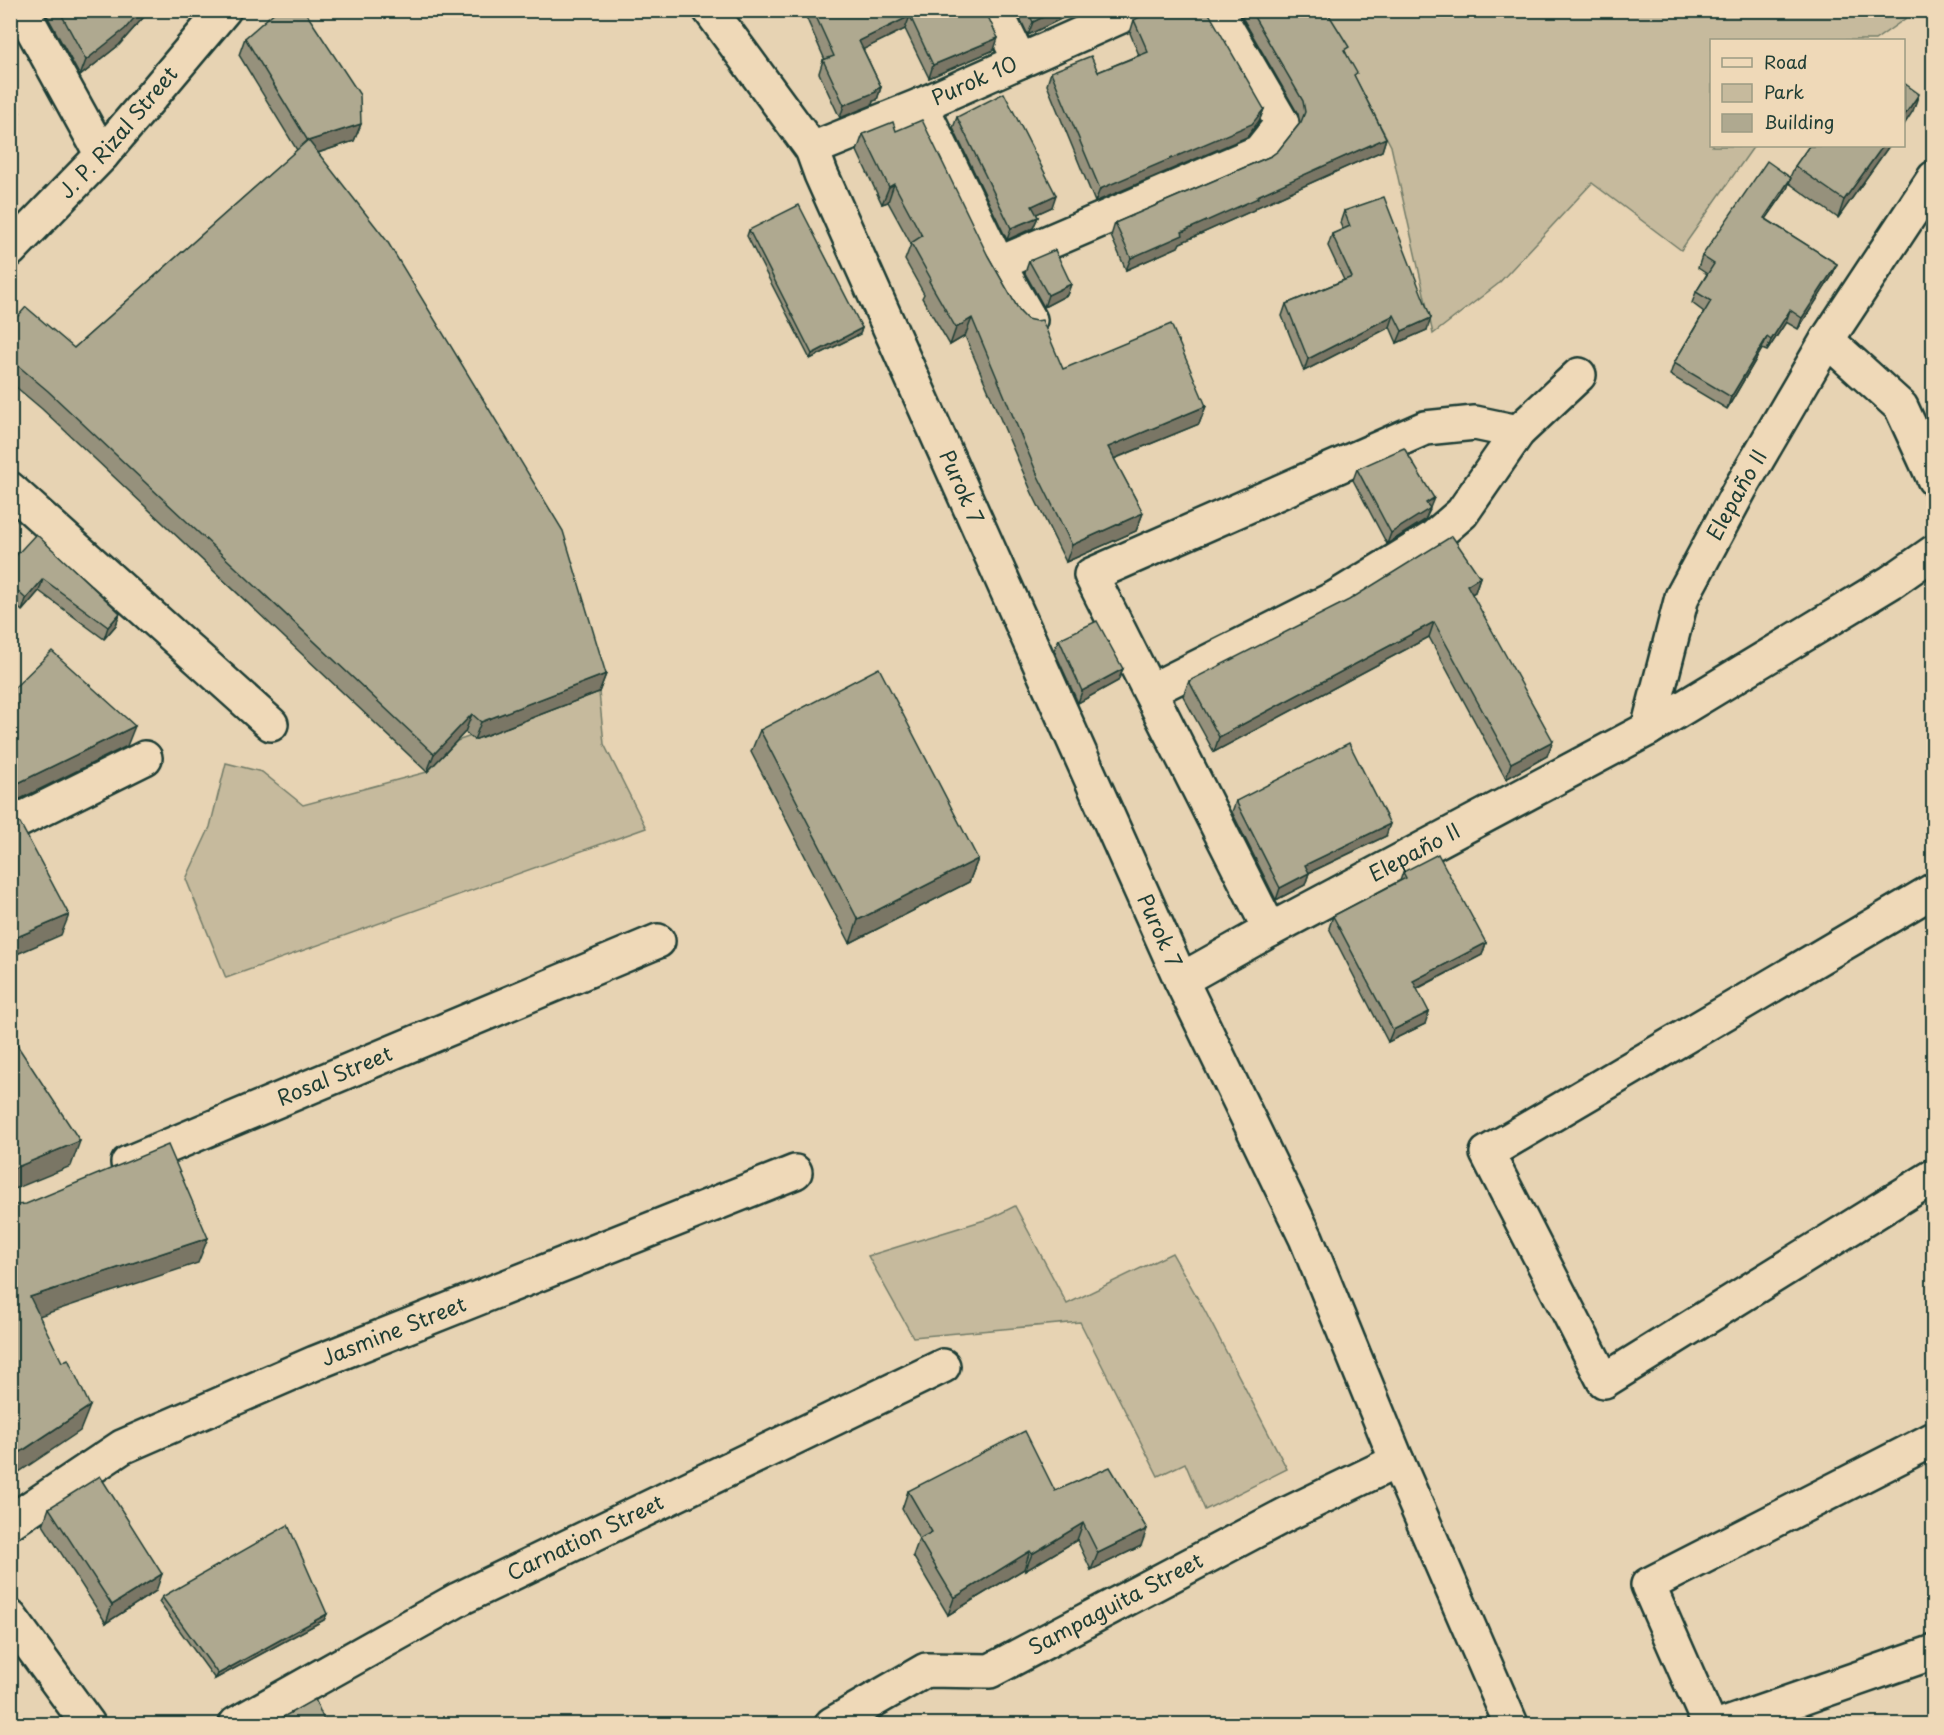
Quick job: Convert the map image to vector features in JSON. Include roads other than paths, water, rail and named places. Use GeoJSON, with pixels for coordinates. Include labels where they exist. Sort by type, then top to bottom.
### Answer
{"type":"FeatureCollection","features":[{"type":"Feature","properties":{"kind":"street"},"geometry":{"type":"LineString","coordinates":[[22,10],[102,155]]}},
{"type":"Feature","properties":{"kind":"street","name":"J. P. Rizal Street"},"geometry":{"type":"LineString","coordinates":[[10,250],[102,155],[224,10]]}},
{"type":"Feature","properties":{"kind":"street","name":"Purok 7"},"geometry":{"type":"LineString","coordinates":[[710,10],[812,149],[821,174],[1180,980],[1306,1238],[1397,1461],[1510,1725]]}},
{"type":"Feature","properties":{"kind":"street"},"geometry":{"type":"LineString","coordinates":[[995,10],[1020,61]]}},
{"type":"Feature","properties":{"kind":"street","name":"Purok 10"},"geometry":{"type":"LineString","coordinates":[[812,149],[921,105],[1135,10]]}},
{"type":"Feature","properties":{"kind":"street"},"geometry":{"type":"LineString","coordinates":[[998,264],[1259,152],[1282,123],[1216,10]]}},
{"type":"Feature","properties":{"kind":"street"},"geometry":{"type":"LineString","coordinates":[[921,105],[998,264],[1030,320]]}},
{"type":"Feature","properties":{"kind":"street","name":"Elepaño II"},"geometry":{"type":"LineString","coordinates":[[1648,729],[1682,597],[1740,489],[1827,340],[1934,178]]}},
{"type":"Feature","properties":{"kind":"street"},"geometry":{"type":"LineString","coordinates":[[1827,340],[1901,407],[1934,480]]}},
{"type":"Feature","properties":{"kind":"street"},"geometry":{"type":"LineString","coordinates":[[1150,691],[1335,598],[1433,538],[1462,513],[1518,432],[1579,375]]}},
{"type":"Feature","properties":{"kind":"street"},"geometry":{"type":"LineString","coordinates":[[1270,930],[1091,576],[1425,428],[1475,423],[1518,432]]}},
{"type":"Feature","properties":{"kind":"street"},"geometry":{"type":"LineString","coordinates":[[10,489],[271,724]]}},
{"type":"Feature","properties":{"kind":"street","name":"Elepaño II"},"geometry":{"type":"LineString","coordinates":[[1180,980],[1648,729],[1891,582],[1934,552]]}},
{"type":"Feature","properties":{"kind":"street"},"geometry":{"type":"LineString","coordinates":[[10,825],[145,758]]}},
{"type":"Feature","properties":{"kind":"street"},"geometry":{"type":"LineString","coordinates":[[1934,890],[1487,1153],[1604,1381],[1934,1176]]}},
{"type":"Feature","properties":{"kind":"street","name":"Rosal Street"},"geometry":{"type":"LineString","coordinates":[[98,1175],[658,941]]}},
{"type":"Feature","properties":{"kind":"street","name":"Jasmine Street"},"geometry":{"type":"LineString","coordinates":[[10,1522],[122,1447],[315,1363],[795,1172]]}},
{"type":"Feature","properties":{"kind":"street","name":"Carnation Street"},"geometry":{"type":"LineString","coordinates":[[236,1725],[459,1599],[943,1366]]}},
{"type":"Feature","properties":{"kind":"street"},"geometry":{"type":"LineString","coordinates":[[1709,1725],[1648,1585],[1934,1439]]}},
{"type":"Feature","properties":{"kind":"street","name":"Sampaguita Street"},"geometry":{"type":"LineString","coordinates":[[832,1725],[926,1670],[990,1671],[1287,1514],[1397,1461]]}},
{"type":"Feature","properties":{"kind":"street"},"geometry":{"type":"LineString","coordinates":[[10,1617],[88,1725]]}},
{"type":"Feature","properties":{"kind":"street"},"geometry":{"type":"LineString","coordinates":[[1727,1725],[1934,1652]]}}]}
